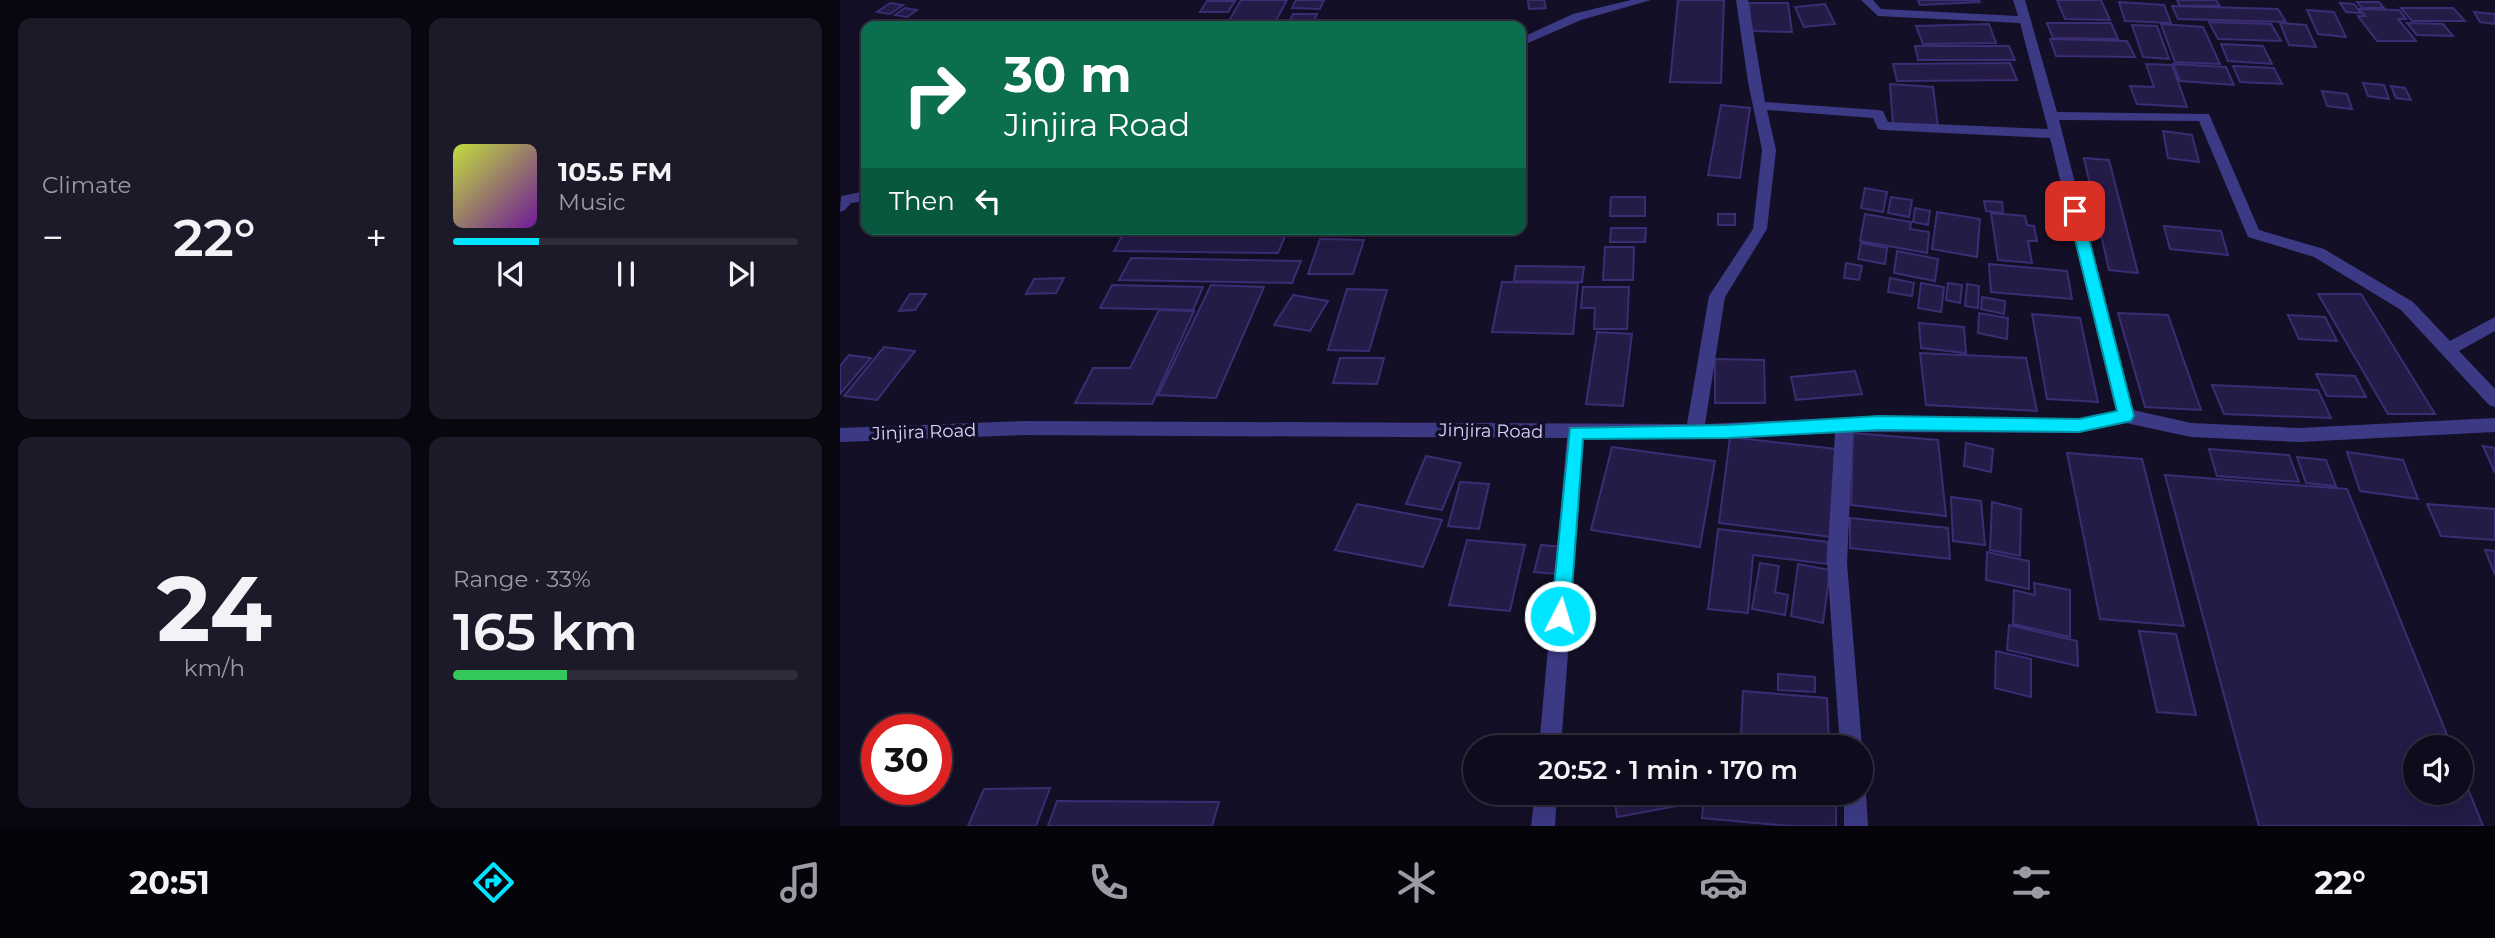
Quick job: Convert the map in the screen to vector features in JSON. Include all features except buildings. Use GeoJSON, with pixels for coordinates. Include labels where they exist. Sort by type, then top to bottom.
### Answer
{"type":"FeatureCollection","features":[{"type":"Feature","properties":{"kind":"street"},"geometry":{"type":"LineString","coordinates":[[1526,40],[1577,17],[1645,0]]}},
{"type":"Feature","properties":{"kind":"street"},"geometry":{"type":"LineString","coordinates":[[1695,431],[1717,296],[1760,229],[1769,150],[1742,0]]}},
{"type":"Feature","properties":{"kind":"street"},"geometry":{"type":"LineString","coordinates":[[1867,0],[1878,12],[2025,20]]}},
{"type":"Feature","properties":{"kind":"street"},"geometry":{"type":"LineString","coordinates":[[2019,0],[2055,125],[2126,416],[2190,430],[2299,435],[2495,425]]}},
{"type":"Feature","properties":{"kind":"street"},"geometry":{"type":"LineString","coordinates":[[1760,106],[1878,114],[1882,126],[2055,125],[2204,117],[2253,233],[2319,253],[2407,306],[2495,400]]}},
{"type":"Feature","properties":{"kind":"street"},"geometry":{"type":"LineString","coordinates":[[840,207],[846,198],[861,196]]}},
{"type":"Feature","properties":{"kind":"street"},"geometry":{"type":"LineString","coordinates":[[2447,349],[2495,323]]}},
{"type":"Feature","properties":{"kind":"street","name":"Jinjira Road"},"geometry":{"type":"LineString","coordinates":[[840,435],[1022,428],[1576,432],[1695,431],[1844,425],[2079,426],[2126,416]]}},
{"type":"Feature","properties":{"kind":"street"},"geometry":{"type":"LineString","coordinates":[[1844,425],[1837,563],[1850,735]]}},
{"type":"Feature","properties":{"kind":"street"},"geometry":{"type":"LineString","coordinates":[[1551,735],[1576,432]]}},
{"type":"Feature","properties":{"kind":"street"},"geometry":{"type":"LineString","coordinates":[[1543,826],[1545,805]]}},
{"type":"Feature","properties":{"kind":"street"},"geometry":{"type":"LineString","coordinates":[[1855,805],[1856,826]]}},
{"type":"Feature","properties":{"kind":"route"},"geometry":{"type":"LineString","coordinates":[[1560,616],[1576,432],[1727,431],[1879,423],[2079,426],[2126,416],[2075,211]]}}]}
